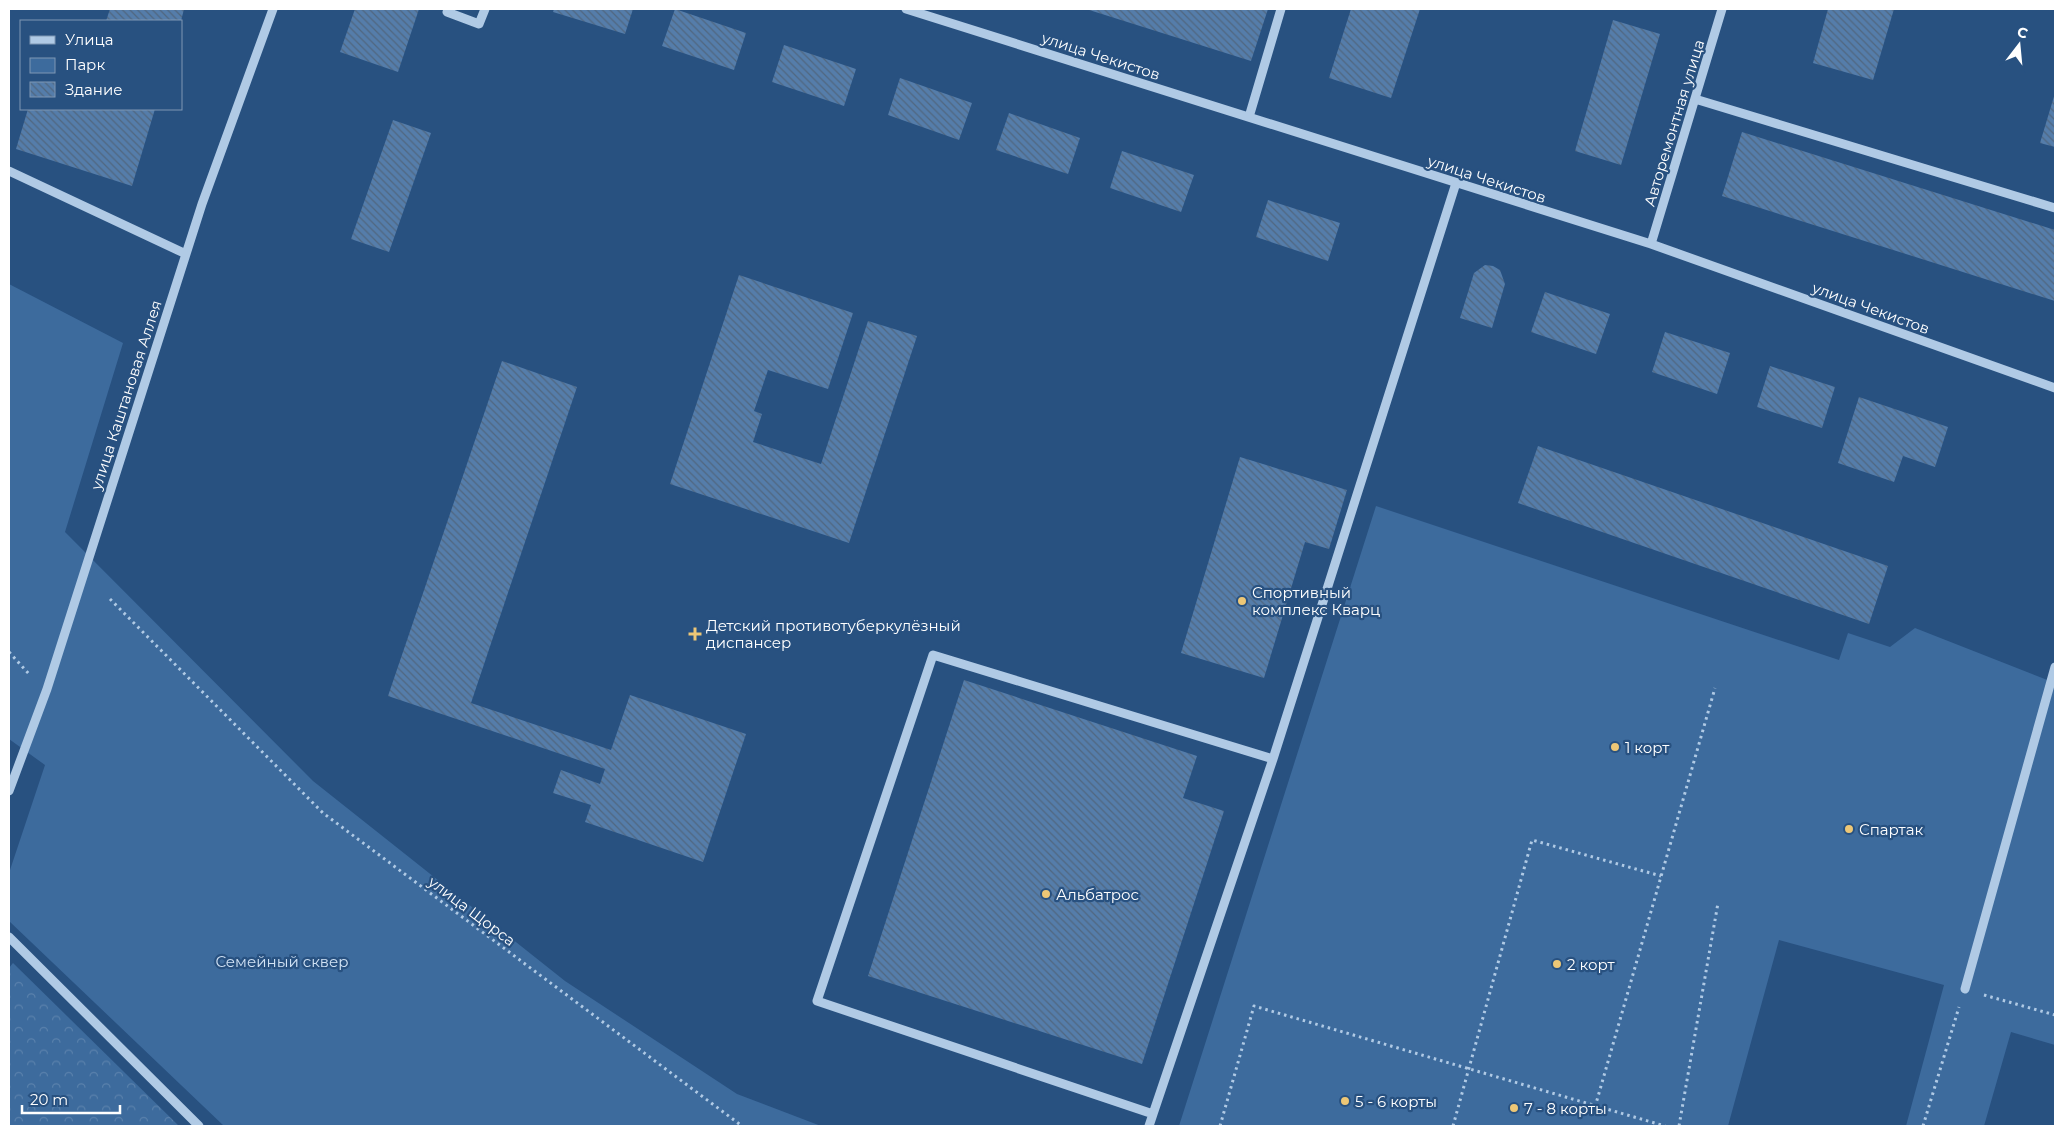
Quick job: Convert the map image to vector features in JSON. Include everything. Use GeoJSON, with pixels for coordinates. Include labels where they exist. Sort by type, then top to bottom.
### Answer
{"type":"FeatureCollection","features":[{"type":"Feature","properties":{"kind":"street","name":"улица Каштановая Аллея"},"geometry":{"type":"LineString","coordinates":[[9,791],[46,689],[186,254],[272,9]]}},
{"type":"Feature","properties":{"kind":"street"},"geometry":{"type":"LineString","coordinates":[[447,12],[479,24],[485,9]]}},
{"type":"Feature","properties":{"kind":"street","name":"улица Чекистов"},"geometry":{"type":"LineString","coordinates":[[906,9],[1651,244],[2055,388]]}},
{"type":"Feature","properties":{"kind":"street"},"geometry":{"type":"LineString","coordinates":[[1248,117],[1281,9]]}},
{"type":"Feature","properties":{"kind":"street","name":"Авторемонтная улица"},"geometry":{"type":"LineString","coordinates":[[1651,244],[1722,9]]}},
{"type":"Feature","properties":{"kind":"street"},"geometry":{"type":"LineString","coordinates":[[1695,99],[2055,208]]}},
{"type":"Feature","properties":{"kind":"street"},"geometry":{"type":"LineString","coordinates":[[9,172],[186,254]]}},
{"type":"Feature","properties":{"kind":"street"},"geometry":{"type":"LineString","coordinates":[[1149,1126],[1273,759],[1456,183]]}},
{"type":"Feature","properties":{"kind":"street"},"geometry":{"type":"LineString","coordinates":[[1153,1114],[817,1001],[933,655],[1273,759]]}},
{"type":"Feature","properties":{"kind":"street"},"geometry":{"type":"LineString","coordinates":[[1964,989],[2055,667]]}},
{"type":"Feature","properties":{"kind":"street"},"geometry":{"type":"LineString","coordinates":[[9,937],[199,1126]]}},
{"type":"Feature","properties":{"kind":"path","name":"улица Щорса"},"geometry":{"type":"LineString","coordinates":[[110,599],[323,813],[742,1126]]}},
{"type":"Feature","properties":{"kind":"path"},"geometry":{"type":"LineString","coordinates":[[9,652],[46,689]]}},
{"type":"Feature","properties":{"kind":"path"},"geometry":{"type":"LineString","coordinates":[[1595,1107],[1715,688]]}},
{"type":"Feature","properties":{"kind":"path"},"geometry":{"type":"LineString","coordinates":[[1453,1126],[1532,840],[1661,876]]}},
{"type":"Feature","properties":{"kind":"path"},"geometry":{"type":"LineString","coordinates":[[1679,1126],[1718,903]]}},
{"type":"Feature","properties":{"kind":"path"},"geometry":{"type":"LineString","coordinates":[[1923,1126],[1964,989],[2055,1015]]}},
{"type":"Feature","properties":{"kind":"path"},"geometry":{"type":"LineString","coordinates":[[1220,1126],[1254,1006],[1469,1068],[1595,1107],[1666,1126]]}},
{"type":"Feature","properties":{"kind":"green space","name":"Семейный сквер"},"geometry":{"type":"Polygon","coordinates":[[[9,284],[123,343],[65,532],[313,781],[565,981],[737,1094],[821,1126],[224,1126],[9,921],[9,873],[45,765],[9,739],[9,284]]]}},
{"type":"Feature","properties":{"kind":"green space","name":"Спартак"},"geometry":{"type":"Polygon","coordinates":[[[1376,506],[1839,660],[1848,633],[1890,647],[1915,628],[2055,683],[2055,1045],[2011,1032],[1984,1126],[1906,1126],[1944,985],[1779,940],[1728,1126],[1179,1126],[1376,506]]]}},
{"type":"Feature","properties":{"kind":"green space"},"geometry":{"type":"Polygon","coordinates":[[[13,963],[179,1126],[9,1126],[9,968],[13,963]]]}},
{"type":"Feature","properties":{"kind":"building"},"geometry":{"type":"Polygon","coordinates":[[[110,9],[184,9],[181,20],[106,20],[110,9]]]}},
{"type":"Feature","properties":{"kind":"building"},"geometry":{"type":"Polygon","coordinates":[[[355,9],[419,9],[398,72],[340,52],[355,9]]]}},
{"type":"Feature","properties":{"kind":"building"},"geometry":{"type":"Polygon","coordinates":[[[554,9],[633,9],[625,34],[553,12],[554,9]]]}},
{"type":"Feature","properties":{"kind":"building"},"geometry":{"type":"Polygon","coordinates":[[[675,9],[746,33],[734,70],[662,46],[675,9]]]}},
{"type":"Feature","properties":{"kind":"building"},"geometry":{"type":"Polygon","coordinates":[[[1086,9],[1268,9],[1251,61],[1086,9]]]}},
{"type":"Feature","properties":{"kind":"building"},"geometry":{"type":"Polygon","coordinates":[[[1351,9],[1420,9],[1391,98],[1329,78],[1351,9]]]}},
{"type":"Feature","properties":{"kind":"building"},"geometry":{"type":"Polygon","coordinates":[[[1828,9],[1894,9],[1873,80],[1813,63],[1828,9]]]}},
{"type":"Feature","properties":{"kind":"building"},"geometry":{"type":"Polygon","coordinates":[[[1613,20],[1660,34],[1621,165],[1575,151],[1613,20]]]}},
{"type":"Feature","properties":{"kind":"building"},"geometry":{"type":"Polygon","coordinates":[[[784,45],[856,69],[844,106],[772,82],[784,45]]]}},
{"type":"Feature","properties":{"kind":"building"},"geometry":{"type":"Polygon","coordinates":[[[900,78],[972,103],[959,140],[888,115],[900,78]]]}},
{"type":"Feature","properties":{"kind":"building"},"geometry":{"type":"Polygon","coordinates":[[[2055,93],[2055,147],[2040,143],[2055,93]]]}},
{"type":"Feature","properties":{"kind":"building"},"geometry":{"type":"Polygon","coordinates":[[[28,110],[155,110],[132,186],[16,149],[28,110]]]}},
{"type":"Feature","properties":{"kind":"building"},"geometry":{"type":"Polygon","coordinates":[[[1009,113],[1080,138],[1068,174],[996,150],[1009,113]]]}},
{"type":"Feature","properties":{"kind":"building"},"geometry":{"type":"Polygon","coordinates":[[[393,120],[431,133],[389,252],[351,239],[393,120]]]}},
{"type":"Feature","properties":{"kind":"building"},"geometry":{"type":"Polygon","coordinates":[[[1742,132],[2055,230],[2055,301],[1722,196],[1742,132]]]}},
{"type":"Feature","properties":{"kind":"building"},"geometry":{"type":"Polygon","coordinates":[[[1122,151],[1194,175],[1181,212],[1110,188],[1122,151]]]}},
{"type":"Feature","properties":{"kind":"building"},"geometry":{"type":"Polygon","coordinates":[[[1268,200],[1340,223],[1328,261],[1256,237],[1268,200]]]}},
{"type":"Feature","properties":{"kind":"building"},"geometry":{"type":"Polygon","coordinates":[[[1485,265],[1493,266],[1500,270],[1505,284],[1492,328],[1460,318],[1474,273],[1485,265]]]}},
{"type":"Feature","properties":{"kind":"building"},"geometry":{"type":"Polygon","coordinates":[[[739,275],[853,313],[828,389],[768,370],[754,411],[762,414],[753,442],[821,464],[868,321],[917,336],[849,543],[670,484],[739,275]]]}},
{"type":"Feature","properties":{"kind":"building"},"geometry":{"type":"Polygon","coordinates":[[[1545,292],[1610,314],[1596,354],[1531,332],[1545,292]]]}},
{"type":"Feature","properties":{"kind":"building"},"geometry":{"type":"Polygon","coordinates":[[[1665,332],[1730,353],[1717,394],[1652,372],[1665,332]]]}},
{"type":"Feature","properties":{"kind":"building"},"geometry":{"type":"Polygon","coordinates":[[[502,361],[577,387],[471,703],[611,750],[630,695],[746,734],[703,862],[585,822],[591,805],[553,793],[561,770],[600,784],[605,769],[388,696],[502,361]]]}},
{"type":"Feature","properties":{"kind":"building"},"geometry":{"type":"Polygon","coordinates":[[[1770,366],[1835,387],[1822,428],[1757,407],[1770,366]]]}},
{"type":"Feature","properties":{"kind":"building"},"geometry":{"type":"Polygon","coordinates":[[[1859,397],[1948,427],[1935,467],[1903,456],[1894,482],[1838,463],[1859,397]]]}},
{"type":"Feature","properties":{"kind":"building"},"geometry":{"type":"Polygon","coordinates":[[[1538,446],[1888,566],[1869,624],[1518,503],[1538,446]]]}},
{"type":"Feature","properties":{"kind":"building","name":"Спортивный комплекс Кварц"},"geometry":{"type":"Polygon","coordinates":[[[1240,457],[1347,490],[1329,549],[1305,542],[1264,678],[1181,653],[1240,457]]]}},
{"type":"Feature","properties":{"kind":"building","name":"Альбатрос"},"geometry":{"type":"Polygon","coordinates":[[[964,680],[1197,756],[1183,798],[1224,811],[1142,1064],[868,976],[964,680]]]}},
{"type":"Feature","properties":{"kind":"place","name":"Спортивный комплекс Кварц"},"geometry":{"type":"Point","coordinates":[1242,601]}},
{"type":"Feature","properties":{"kind":"place","name":"Детский противотуберкулёзный диспансер"},"geometry":{"type":"Point","coordinates":[695,634]}},
{"type":"Feature","properties":{"kind":"place","name":"1 корт"},"geometry":{"type":"Point","coordinates":[1615,747]}},
{"type":"Feature","properties":{"kind":"place","name":"Спартак"},"geometry":{"type":"Point","coordinates":[1849,829]}},
{"type":"Feature","properties":{"kind":"place","name":"Альбатрос"},"geometry":{"type":"Point","coordinates":[1046,894]}},
{"type":"Feature","properties":{"kind":"place","name":"2 корт"},"geometry":{"type":"Point","coordinates":[1557,964]}},
{"type":"Feature","properties":{"kind":"place","name":"5 - 6 корты"},"geometry":{"type":"Point","coordinates":[1345,1101]}},
{"type":"Feature","properties":{"kind":"place","name":"7 - 8 корты"},"geometry":{"type":"Point","coordinates":[1514,1108]}}]}
